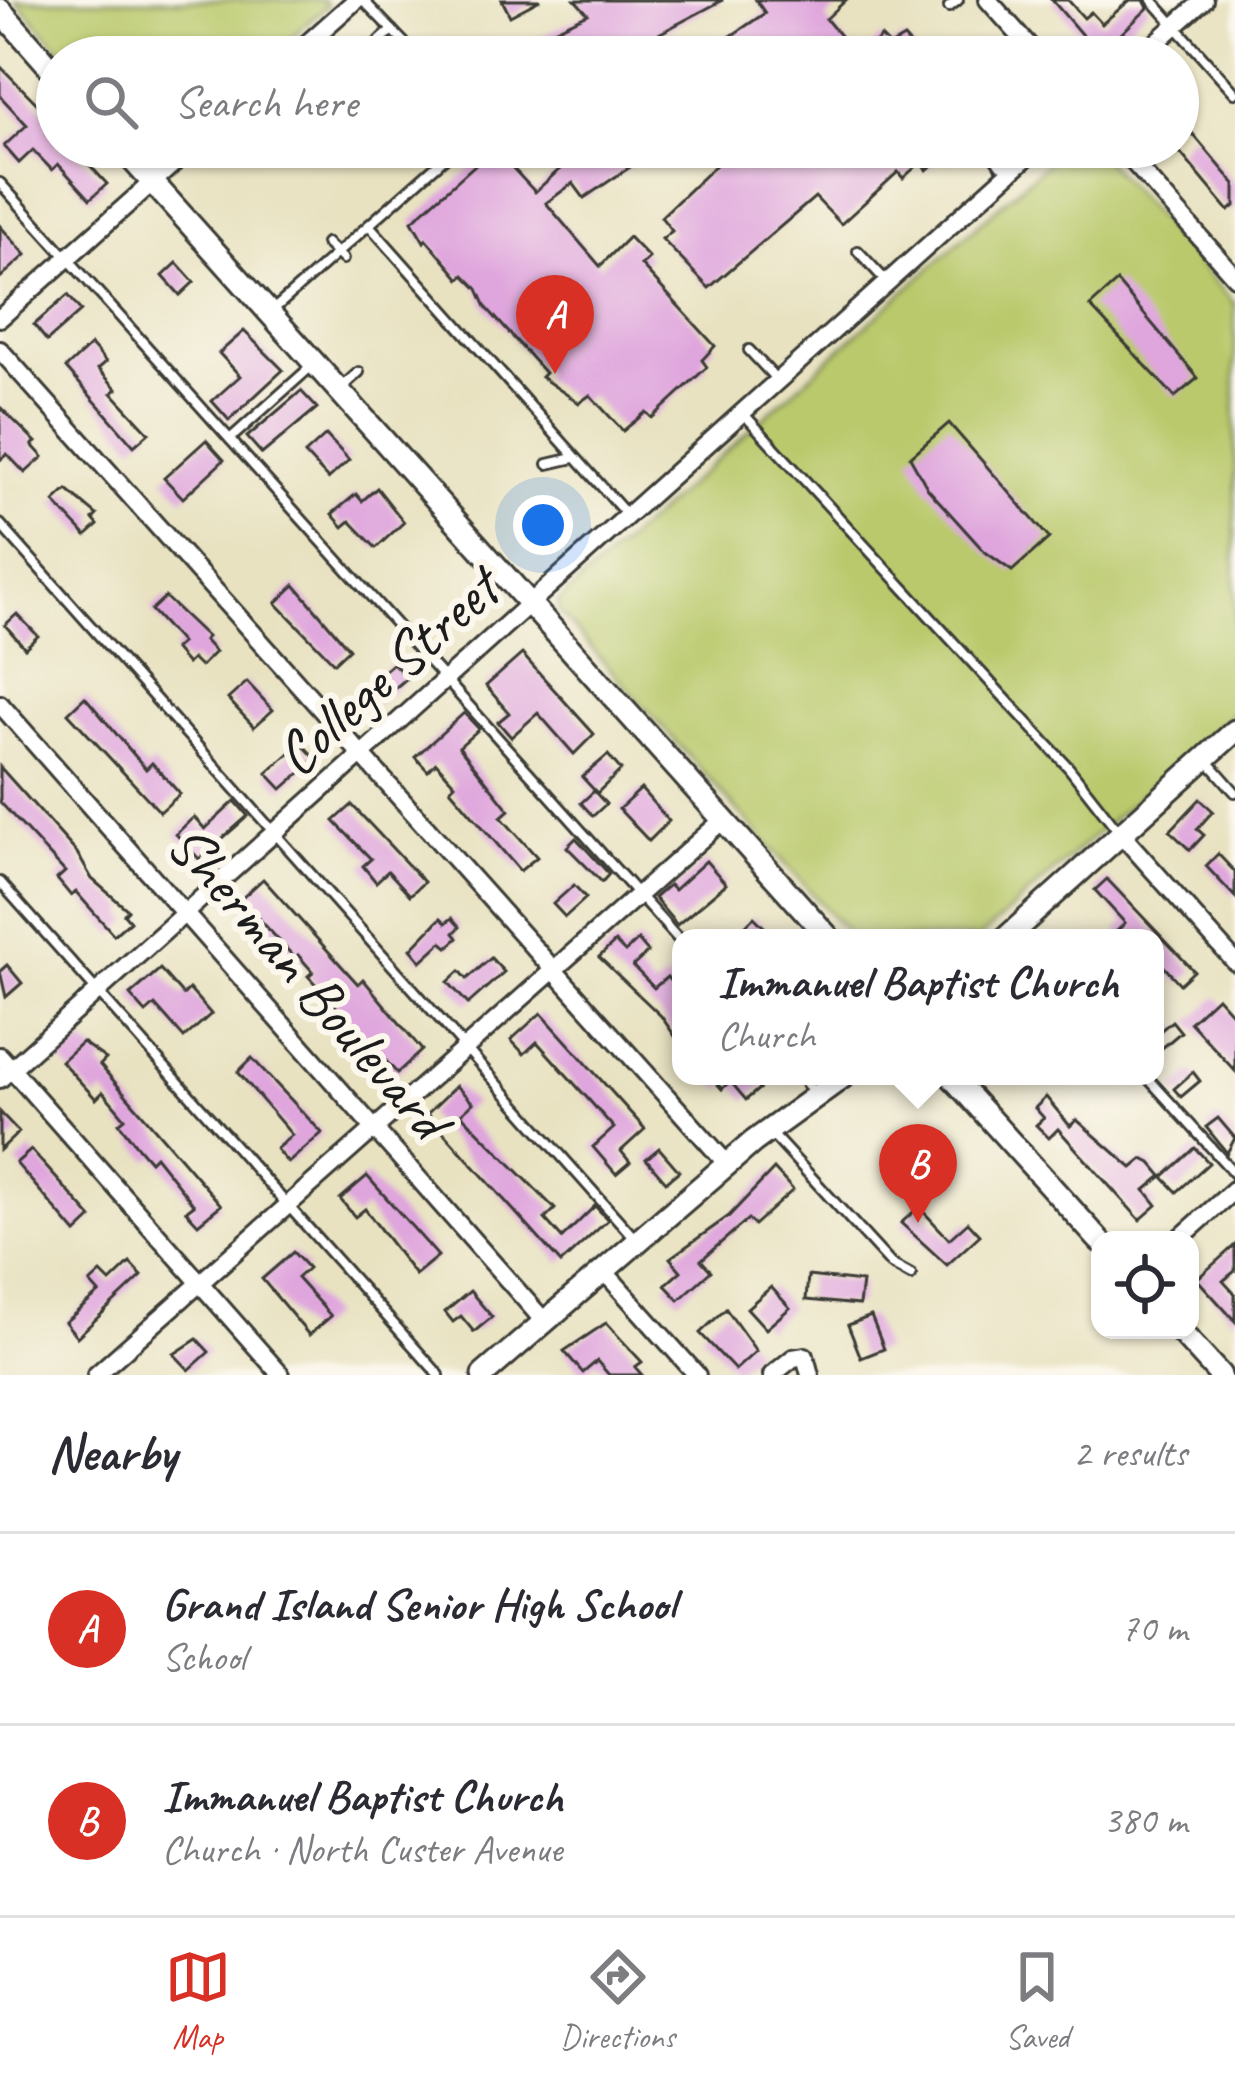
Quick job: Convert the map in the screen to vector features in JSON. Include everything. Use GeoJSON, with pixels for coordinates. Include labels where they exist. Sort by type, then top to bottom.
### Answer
{"type":"FeatureCollection","features":[{"type":"Feature","properties":{"kind":"street"},"geometry":{"type":"LineString","coordinates":[[317,36],[360,0]]}},
{"type":"Feature","properties":{"kind":"street"},"geometry":{"type":"LineString","coordinates":[[988,0],[1021,36]]}},
{"type":"Feature","properties":{"kind":"street"},"geometry":{"type":"LineString","coordinates":[[1164,36],[1204,0]]}},
{"type":"Feature","properties":{"kind":"street"},"geometry":{"type":"LineString","coordinates":[[0,10],[36,51]]}},
{"type":"Feature","properties":{"kind":"street"},"geometry":{"type":"LineString","coordinates":[[140,168],[821,929]]}},
{"type":"Feature","properties":{"kind":"street"},"geometry":{"type":"LineString","coordinates":[[0,318],[168,168]]}},
{"type":"Feature","properties":{"kind":"street","name":"College Street"},"geometry":{"type":"LineString","coordinates":[[4,1068],[98,992],[448,682],[1014,168]]}},
{"type":"Feature","properties":{"kind":"street"},"geometry":{"type":"LineString","coordinates":[[1139,168],[1235,277]]}},
{"type":"Feature","properties":{"kind":"street"},"geometry":{"type":"LineString","coordinates":[[0,350],[727,1165]]}},
{"type":"Feature","properties":{"kind":"street","name":"Sherman Boulevard"},"geometry":{"type":"LineString","coordinates":[[0,704],[544,1321]]}},
{"type":"Feature","properties":{"kind":"street"},"geometry":{"type":"LineString","coordinates":[[1021,929],[1235,731]]}},
{"type":"Feature","properties":{"kind":"street"},"geometry":{"type":"LineString","coordinates":[[96,1375],[724,819]]}},
{"type":"Feature","properties":{"kind":"street"},"geometry":{"type":"LineString","coordinates":[[1121,834],[1235,962]]}},
{"type":"Feature","properties":{"kind":"street"},"geometry":{"type":"LineString","coordinates":[[4,1068],[281,1375]]}},
{"type":"Feature","properties":{"kind":"street"},"geometry":{"type":"LineString","coordinates":[[483,1375],[727,1165],[832,1085]]}},
{"type":"Feature","properties":{"kind":"street"},"geometry":{"type":"LineString","coordinates":[[959,1085],[1091,1231]]}},
{"type":"Feature","properties":{"kind":"street"},"geometry":{"type":"LineString","coordinates":[[1188,1231],[1235,1189]]}},
{"type":"Feature","properties":{"kind":"street"},"geometry":{"type":"LineString","coordinates":[[603,1270],[697,1375]]}},
{"type":"Feature","properties":{"kind":"street"},"geometry":{"type":"LineString","coordinates":[[1188,1339],[1220,1375]]}},
{"type":"Feature","properties":{"kind":"street"},"geometry":{"type":"LineString","coordinates":[[772,1375],[793,1358],[805,1356],[810,1375]]}},
{"type":"Feature","properties":{"kind":"lane"},"geometry":{"type":"LineString","coordinates":[[360,0],[398,36]]}},
{"type":"Feature","properties":{"kind":"lane"},"geometry":{"type":"LineString","coordinates":[[949,8],[958,0]]}},
{"type":"Feature","properties":{"kind":"lane"},"geometry":{"type":"LineString","coordinates":[[1152,0],[1184,36]]}},
{"type":"Feature","properties":{"kind":"lane"},"geometry":{"type":"LineString","coordinates":[[385,36],[392,30]]}},
{"type":"Feature","properties":{"kind":"lane"},"geometry":{"type":"LineString","coordinates":[[1199,53],[1235,93]]}},
{"type":"Feature","properties":{"kind":"lane"},"geometry":{"type":"LineString","coordinates":[[269,314],[340,256],[433,168]]}},
{"type":"Feature","properties":{"kind":"lane"},"geometry":{"type":"LineString","coordinates":[[0,183],[672,932]]}},
{"type":"Feature","properties":{"kind":"lane"},"geometry":{"type":"LineString","coordinates":[[369,225],[629,517]]}},
{"type":"Feature","properties":{"kind":"lane"},"geometry":{"type":"LineString","coordinates":[[326,243],[340,256]]}},
{"type":"Feature","properties":{"kind":"lane"},"geometry":{"type":"LineString","coordinates":[[859,251],[888,283]]}},
{"type":"Feature","properties":{"kind":"lane"},"geometry":{"type":"LineString","coordinates":[[749,350],[778,380]]}},
{"type":"Feature","properties":{"kind":"lane"},"geometry":{"type":"LineString","coordinates":[[230,439],[315,364]]}},
{"type":"Feature","properties":{"kind":"lane"},"geometry":{"type":"LineString","coordinates":[[339,390],[358,372]]}},
{"type":"Feature","properties":{"kind":"lane"},"geometry":{"type":"LineString","coordinates":[[742,412],[1069,768],[1121,834]]}},
{"type":"Feature","properties":{"kind":"lane"},"geometry":{"type":"LineString","coordinates":[[548,464],[576,458]]}},
{"type":"Feature","properties":{"kind":"lane"},"geometry":{"type":"LineString","coordinates":[[0,524],[638,1241]]}},
{"type":"Feature","properties":{"kind":"lane"},"geometry":{"type":"LineString","coordinates":[[1205,758],[1235,792]]}},
{"type":"Feature","properties":{"kind":"lane"},"geometry":{"type":"LineString","coordinates":[[0,882],[440,1375]]}},
{"type":"Feature","properties":{"kind":"lane"},"geometry":{"type":"LineString","coordinates":[[808,1085],[818,1096]]}},
{"type":"Feature","properties":{"kind":"lane"},"geometry":{"type":"LineString","coordinates":[[1154,1085],[1235,1174]]}},
{"type":"Feature","properties":{"kind":"lane"},"geometry":{"type":"LineString","coordinates":[[769,1131],[892,1264],[911,1275]]}},
{"type":"Feature","properties":{"kind":"green space"},"geometry":{"type":"Polygon","coordinates":[[[16,0],[324,0],[327,6],[293,36],[48,36],[16,0]]]}},
{"type":"Feature","properties":{"kind":"green space"},"geometry":{"type":"Polygon","coordinates":[[[1042,168],[1112,168],[1235,304],[1235,711],[989,929],[844,929],[559,612],[558,602],[1042,168]]]}},
{"type":"Feature","properties":{"kind":"building"},"geometry":{"type":"Polygon","coordinates":[[[502,0],[540,0],[510,16],[502,0]]]}},
{"type":"Feature","properties":{"kind":"building"},"geometry":{"type":"Polygon","coordinates":[[[575,0],[723,0],[655,36],[541,36],[588,14],[575,0]]]}},
{"type":"Feature","properties":{"kind":"building"},"geometry":{"type":"Polygon","coordinates":[[[756,0],[846,0],[826,19],[840,36],[731,36],[765,13],[756,0]]]}},
{"type":"Feature","properties":{"kind":"building"},"geometry":{"type":"Polygon","coordinates":[[[1052,0],[1068,0],[1084,18],[1091,12],[1102,24],[1130,0],[1144,0],[1148,8],[1119,36],[1083,36],[1052,0]]]}},
{"type":"Feature","properties":{"kind":"building"},"geometry":{"type":"Polygon","coordinates":[[[0,66],[36,103],[36,153],[33,150],[19,163],[4,146],[27,125],[0,96],[0,66]]]}},
{"type":"Feature","properties":{"kind":"building"},"geometry":{"type":"Polygon","coordinates":[[[1199,141],[1235,184],[1235,206],[1229,211],[1193,168],[1199,168],[1199,141]]]}},
{"type":"Feature","properties":{"kind":"building"},"geometry":{"type":"Polygon","coordinates":[[[62,168],[92,168],[107,184],[90,199],[62,168]]]}},
{"type":"Feature","properties":{"kind":"building"},"geometry":{"type":"Polygon","coordinates":[[[472,168],[513,168],[535,192],[561,168],[629,168],[584,198],[573,183],[546,203],[600,266],[629,237],[649,258],[641,265],[715,346],[702,360],[707,367],[652,418],[646,412],[623,431],[590,395],[579,403],[541,377],[545,373],[486,307],[478,289],[464,275],[460,279],[426,239],[424,242],[412,221],[472,168]]]}},
{"type":"Feature","properties":{"kind":"building"},"geometry":{"type":"Polygon","coordinates":[[[713,168],[914,168],[903,178],[898,172],[841,224],[815,197],[709,288],[662,239],[672,231],[661,217],[713,168]]]}},
{"type":"Feature","properties":{"kind":"building"},"geometry":{"type":"Polygon","coordinates":[[[0,226],[26,255],[0,278],[0,226]]]}},
{"type":"Feature","properties":{"kind":"building"},"geometry":{"type":"Polygon","coordinates":[[[177,263],[194,282],[180,295],[163,276],[177,263]]]}},
{"type":"Feature","properties":{"kind":"building"},"geometry":{"type":"Polygon","coordinates":[[[1117,282],[1198,378],[1175,397],[1090,306],[1117,282]]]}},
{"type":"Feature","properties":{"kind":"building"},"geometry":{"type":"Polygon","coordinates":[[[68,295],[81,311],[47,341],[34,325],[68,295]]]}},
{"type":"Feature","properties":{"kind":"building"},"geometry":{"type":"Polygon","coordinates":[[[244,331],[283,370],[229,420],[212,401],[240,376],[219,353],[244,331]]]}},
{"type":"Feature","properties":{"kind":"building"},"geometry":{"type":"Polygon","coordinates":[[[91,345],[106,362],[98,369],[117,389],[112,393],[149,433],[134,446],[66,368],[91,345]]]}},
{"type":"Feature","properties":{"kind":"building"},"geometry":{"type":"Polygon","coordinates":[[[301,391],[317,408],[262,454],[247,437],[301,391]]]}},
{"type":"Feature","properties":{"kind":"building"},"geometry":{"type":"Polygon","coordinates":[[[0,407],[36,442],[32,445],[43,457],[25,473],[7,454],[0,460],[0,407]]]}},
{"type":"Feature","properties":{"kind":"building"},"geometry":{"type":"Polygon","coordinates":[[[949,423],[1049,538],[1012,571],[984,551],[928,489],[910,457],[949,423]]]}},
{"type":"Feature","properties":{"kind":"building"},"geometry":{"type":"Polygon","coordinates":[[[326,435],[349,460],[328,479],[305,454],[326,435]]]}},
{"type":"Feature","properties":{"kind":"building"},"geometry":{"type":"Polygon","coordinates":[[[206,440],[224,460],[183,498],[164,478],[206,440]]]}},
{"type":"Feature","properties":{"kind":"building"},"geometry":{"type":"Polygon","coordinates":[[[377,488],[404,522],[376,548],[350,521],[343,527],[332,514],[356,494],[362,501],[377,488]]]}},
{"type":"Feature","properties":{"kind":"building"},"geometry":{"type":"Polygon","coordinates":[[[67,490],[97,515],[93,519],[98,525],[86,536],[54,502],[67,490]]]}},
{"type":"Feature","properties":{"kind":"building"},"geometry":{"type":"Polygon","coordinates":[[[295,585],[349,649],[334,663],[276,603],[295,585]]]}},
{"type":"Feature","properties":{"kind":"building"},"geometry":{"type":"Polygon","coordinates":[[[165,597],[207,637],[204,640],[215,652],[200,667],[192,659],[187,664],[174,649],[181,643],[151,610],[165,597]]]}},
{"type":"Feature","properties":{"kind":"building"},"geometry":{"type":"Polygon","coordinates":[[[17,614],[38,636],[25,648],[5,625],[17,614]]]}},
{"type":"Feature","properties":{"kind":"building"},"geometry":{"type":"Polygon","coordinates":[[[522,654],[594,734],[574,754],[538,713],[511,737],[498,722],[509,713],[486,686],[522,654]]]}},
{"type":"Feature","properties":{"kind":"building"},"geometry":{"type":"Polygon","coordinates":[[[393,663],[407,678],[374,706],[360,691],[393,663]]]}},
{"type":"Feature","properties":{"kind":"building"},"geometry":{"type":"Polygon","coordinates":[[[247,682],[273,710],[254,727],[228,699],[247,682]]]}},
{"type":"Feature","properties":{"kind":"building"},"geometry":{"type":"Polygon","coordinates":[[[85,697],[146,769],[152,763],[180,794],[160,812],[68,713],[85,697]]]}},
{"type":"Feature","properties":{"kind":"building"},"geometry":{"type":"Polygon","coordinates":[[[464,713],[479,729],[459,747],[509,810],[501,817],[537,857],[520,871],[450,789],[455,784],[436,763],[428,771],[415,757],[464,713]]]}},
{"type":"Feature","properties":{"kind":"building"},"geometry":{"type":"Polygon","coordinates":[[[301,743],[316,759],[282,789],[267,773],[301,743]]]}},
{"type":"Feature","properties":{"kind":"building"},"geometry":{"type":"Polygon","coordinates":[[[608,755],[621,770],[597,793],[582,777],[608,755]]]}},
{"type":"Feature","properties":{"kind":"building"},"geometry":{"type":"Polygon","coordinates":[[[0,767],[77,853],[92,879],[128,910],[124,914],[130,921],[114,935],[76,892],[71,896],[57,879],[65,872],[0,802],[0,767]]]}},
{"type":"Feature","properties":{"kind":"building"},"geometry":{"type":"Polygon","coordinates":[[[641,789],[669,821],[649,841],[619,809],[641,789]]]}},
{"type":"Feature","properties":{"kind":"building"},"geometry":{"type":"Polygon","coordinates":[[[594,791],[606,804],[593,816],[581,803],[594,791]]]}},
{"type":"Feature","properties":{"kind":"building"},"geometry":{"type":"Polygon","coordinates":[[[1200,799],[1213,811],[1197,829],[1204,835],[1190,850],[1170,831],[1200,799]]]}},
{"type":"Feature","properties":{"kind":"building"},"geometry":{"type":"Polygon","coordinates":[[[235,801],[248,816],[199,859],[176,834],[194,817],[205,829],[235,801]]]}},
{"type":"Feature","properties":{"kind":"building"},"geometry":{"type":"Polygon","coordinates":[[[352,805],[424,882],[410,895],[388,871],[376,882],[363,866],[371,859],[334,821],[352,805]]]}},
{"type":"Feature","properties":{"kind":"building"},"geometry":{"type":"Polygon","coordinates":[[[576,838],[609,874],[602,882],[567,847],[576,838]]]}},
{"type":"Feature","properties":{"kind":"building"},"geometry":{"type":"Polygon","coordinates":[[[1218,854],[1235,872],[1235,897],[1206,866],[1218,854]]]}},
{"type":"Feature","properties":{"kind":"building"},"geometry":{"type":"Polygon","coordinates":[[[706,861],[726,884],[677,925],[654,898],[669,885],[674,890],[706,861]]]}},
{"type":"Feature","properties":{"kind":"building"},"geometry":{"type":"Polygon","coordinates":[[[263,879],[358,984],[363,979],[422,1050],[397,1073],[308,976],[313,972],[298,955],[295,958],[241,899],[263,879]]]}},
{"type":"Feature","properties":{"kind":"building"},"geometry":{"type":"Polygon","coordinates":[[[1107,879],[1154,929],[1119,929],[1125,923],[1095,890],[1107,879]]]}},
{"type":"Feature","properties":{"kind":"building"},"geometry":{"type":"Polygon","coordinates":[[[574,885],[586,898],[565,917],[553,904],[574,885]]]}},
{"type":"Feature","properties":{"kind":"building"},"geometry":{"type":"Polygon","coordinates":[[[754,917],[766,929],[742,929],[754,917]]]}},
{"type":"Feature","properties":{"kind":"building"},"geometry":{"type":"Polygon","coordinates":[[[441,918],[446,923],[452,918],[460,927],[454,933],[458,938],[448,947],[442,942],[421,961],[411,949],[441,918]]]}},
{"type":"Feature","properties":{"kind":"building"},"geometry":{"type":"Polygon","coordinates":[[[1164,939],[1194,971],[1180,984],[1164,967],[1164,939]]]}},
{"type":"Feature","properties":{"kind":"building"},"geometry":{"type":"Polygon","coordinates":[[[638,940],[648,952],[633,966],[654,988],[667,977],[672,983],[672,1032],[599,957],[615,942],[625,952],[638,940]]]}},
{"type":"Feature","properties":{"kind":"building"},"geometry":{"type":"Polygon","coordinates":[[[491,958],[504,972],[468,1004],[448,982],[460,971],[467,979],[491,958]]]}},
{"type":"Feature","properties":{"kind":"building"},"geometry":{"type":"Polygon","coordinates":[[[7,965],[22,983],[6,997],[0,971],[7,965]]]}},
{"type":"Feature","properties":{"kind":"building"},"geometry":{"type":"Polygon","coordinates":[[[160,969],[183,995],[189,989],[211,1014],[184,1038],[155,1005],[146,1013],[130,995],[160,969]]]}},
{"type":"Feature","properties":{"kind":"building"},"geometry":{"type":"Polygon","coordinates":[[[1217,997],[1235,1017],[1235,1071],[1190,1022],[1217,997]]]}},
{"type":"Feature","properties":{"kind":"building"},"geometry":{"type":"Polygon","coordinates":[[[541,1013],[645,1129],[621,1151],[630,1162],[616,1174],[593,1147],[614,1128],[537,1042],[524,1054],[511,1040],[541,1013]]]}},
{"type":"Feature","properties":{"kind":"building"},"geometry":{"type":"Polygon","coordinates":[[[1172,1021],[1181,1032],[1164,1046],[1164,1028],[1172,1021]]]}},
{"type":"Feature","properties":{"kind":"building"},"geometry":{"type":"Polygon","coordinates":[[[82,1042],[106,1059],[100,1065],[221,1205],[198,1224],[186,1211],[194,1205],[155,1156],[150,1161],[119,1123],[125,1118],[103,1092],[96,1099],[61,1061],[82,1042]]]}},
{"type":"Feature","properties":{"kind":"building"},"geometry":{"type":"Polygon","coordinates":[[[252,1058],[322,1133],[288,1163],[276,1149],[292,1135],[238,1072],[252,1058]]]}},
{"type":"Feature","properties":{"kind":"building"},"geometry":{"type":"Polygon","coordinates":[[[1193,1072],[1200,1081],[1181,1097],[1174,1089],[1193,1072]]]}},
{"type":"Feature","properties":{"kind":"building"},"geometry":{"type":"Polygon","coordinates":[[[733,1085],[764,1085],[746,1100],[733,1085]]]}},
{"type":"Feature","properties":{"kind":"building"},"geometry":{"type":"Polygon","coordinates":[[[456,1086],[473,1103],[461,1114],[555,1209],[545,1219],[562,1238],[595,1206],[608,1220],[561,1263],[427,1114],[456,1086]]]}},
{"type":"Feature","properties":{"kind":"building"},"geometry":{"type":"Polygon","coordinates":[[[1046,1097],[1070,1126],[1077,1120],[1132,1168],[1143,1159],[1151,1163],[1162,1176],[1145,1190],[1157,1205],[1140,1220],[1058,1129],[1049,1138],[1036,1125],[1044,1118],[1035,1108],[1046,1097]]]}},
{"type":"Feature","properties":{"kind":"building"},"geometry":{"type":"Polygon","coordinates":[[[0,1112],[19,1132],[0,1150],[0,1112]]]}},
{"type":"Feature","properties":{"kind":"building"},"geometry":{"type":"Polygon","coordinates":[[[1218,1118],[1235,1138],[1227,1153],[1206,1127],[1218,1118]]]}},
{"type":"Feature","properties":{"kind":"building"},"geometry":{"type":"Polygon","coordinates":[[[659,1148],[679,1171],[666,1182],[646,1159],[659,1148]]]}},
{"type":"Feature","properties":{"kind":"building"},"geometry":{"type":"Polygon","coordinates":[[[1195,1148],[1209,1163],[1177,1192],[1163,1177],[1195,1148]]]}},
{"type":"Feature","properties":{"kind":"building"},"geometry":{"type":"Polygon","coordinates":[[[31,1150],[92,1218],[76,1233],[16,1163],[31,1150]]]}},
{"type":"Feature","properties":{"kind":"building"},"geometry":{"type":"Polygon","coordinates":[[[774,1169],[793,1190],[754,1225],[748,1219],[701,1260],[711,1271],[679,1300],[665,1285],[681,1271],[670,1258],[729,1216],[774,1169]]]}},
{"type":"Feature","properties":{"kind":"building"},"geometry":{"type":"Polygon","coordinates":[[[367,1176],[438,1256],[415,1275],[365,1209],[355,1217],[340,1199],[367,1176]]]}},
{"type":"Feature","properties":{"kind":"building"},"geometry":{"type":"Polygon","coordinates":[[[919,1207],[949,1239],[968,1222],[980,1235],[947,1265],[901,1223],[919,1207]]]}},
{"type":"Feature","properties":{"kind":"building"},"geometry":{"type":"Polygon","coordinates":[[[1235,1245],[1235,1271],[1223,1281],[1235,1294],[1235,1321],[1199,1281],[1235,1245]]]}},
{"type":"Feature","properties":{"kind":"building"},"geometry":{"type":"Polygon","coordinates":[[[293,1252],[308,1268],[297,1278],[331,1316],[309,1335],[262,1279],[293,1252]]]}},
{"type":"Feature","properties":{"kind":"building"},"geometry":{"type":"Polygon","coordinates":[[[130,1263],[142,1276],[77,1337],[65,1322],[99,1293],[90,1283],[101,1273],[110,1282],[130,1263]]]}},
{"type":"Feature","properties":{"kind":"building"},"geometry":{"type":"Polygon","coordinates":[[[808,1276],[862,1282],[859,1305],[806,1300],[808,1276]]]}},
{"type":"Feature","properties":{"kind":"building"},"geometry":{"type":"Polygon","coordinates":[[[771,1287],[790,1308],[766,1329],[747,1308],[771,1287]]]}},
{"type":"Feature","properties":{"kind":"building"},"geometry":{"type":"Polygon","coordinates":[[[470,1291],[492,1317],[474,1332],[461,1316],[453,1322],[445,1312],[470,1291]]]}},
{"type":"Feature","properties":{"kind":"building"},"geometry":{"type":"Polygon","coordinates":[[[726,1309],[756,1351],[735,1370],[700,1333],[726,1309]]]}},
{"type":"Feature","properties":{"kind":"building"},"geometry":{"type":"Polygon","coordinates":[[[871,1316],[884,1349],[861,1358],[848,1325],[871,1316]]]}},
{"type":"Feature","properties":{"kind":"building"},"geometry":{"type":"Polygon","coordinates":[[[606,1323],[642,1362],[635,1367],[642,1375],[609,1375],[597,1361],[583,1373],[564,1351],[606,1323]]]}},
{"type":"Feature","properties":{"kind":"building"},"geometry":{"type":"Polygon","coordinates":[[[197,1339],[209,1352],[189,1370],[174,1354],[197,1339]]]}},
{"type":"Feature","properties":{"kind":"place","name":"Grand Island Senior High School"},"geometry":{"type":"Point","coordinates":[555,374]}},
{"type":"Feature","properties":{"kind":"place","name":"Immanuel Baptist Church"},"geometry":{"type":"Point","coordinates":[918,1223]}}]}
